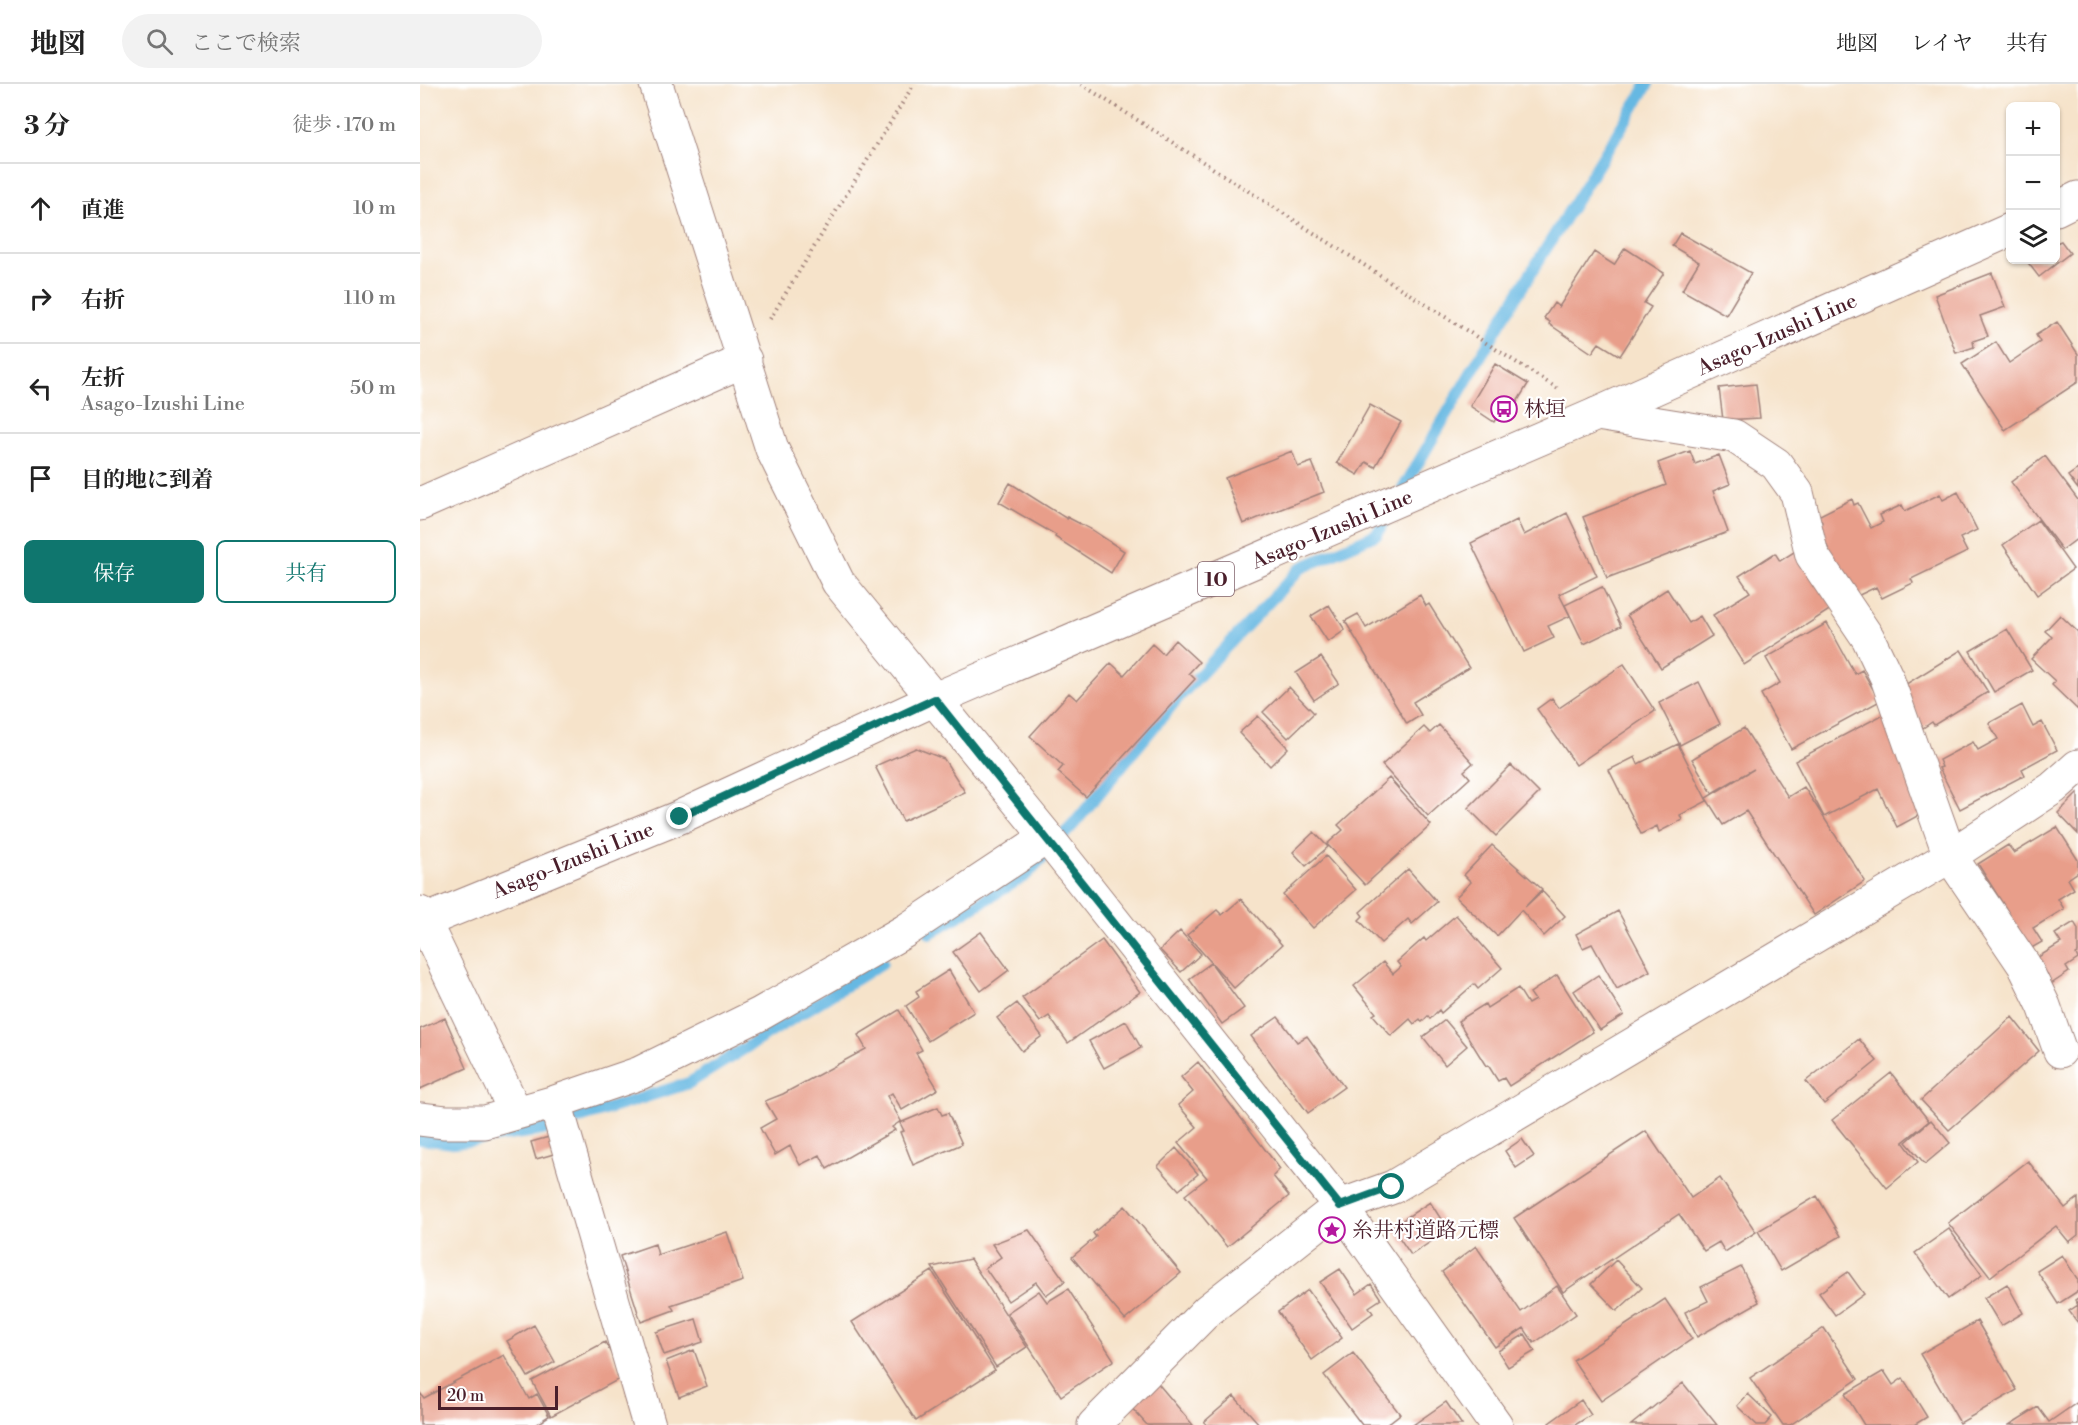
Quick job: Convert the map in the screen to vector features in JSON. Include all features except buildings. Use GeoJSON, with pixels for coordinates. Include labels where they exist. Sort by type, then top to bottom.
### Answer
{"type":"FeatureCollection","features":[{"type":"Feature","properties":{"kind":"street"},"geometry":{"type":"LineString","coordinates":[[656,84],[772,449],[838,582],[1047,837],[1340,1206],[1496,1425]]}},
{"type":"Feature","properties":{"kind":"street"},"geometry":{"type":"LineString","coordinates":[[2060,207],[2078,198]]}},
{"type":"Feature","properties":{"kind":"street","name":"Asago-Izushi Line"},"geometry":{"type":"LineString","coordinates":[[421,919],[680,817],[935,699],[1597,414],[2006,232]]}},
{"type":"Feature","properties":{"kind":"street"},"geometry":{"type":"LineString","coordinates":[[420,504],[745,360]]}},
{"type":"Feature","properties":{"kind":"street"},"geometry":{"type":"LineString","coordinates":[[1597,414],[1734,436],[1776,464],[1797,493],[1812,555],[1868,638],[1887,678],[1950,856],[2024,966],[2044,1006],[2060,1051]]}},
{"type":"Feature","properties":{"kind":"street"},"geometry":{"type":"LineString","coordinates":[[1094,1425],[1207,1311],[1340,1206],[1392,1187],[1950,856],[2053,788],[2078,766]]}},
{"type":"Feature","properties":{"kind":"street"},"geometry":{"type":"LineString","coordinates":[[420,1119],[445,1122],[484,1122],[555,1102],[640,1073],[760,1014],[905,931],[1047,837]]}},
{"type":"Feature","properties":{"kind":"street"},"geometry":{"type":"LineString","coordinates":[[421,919],[516,1113]]}},
{"type":"Feature","properties":{"kind":"street"},"geometry":{"type":"LineString","coordinates":[[555,1102],[650,1425]]}},
{"type":"Feature","properties":{"kind":"path"},"geometry":{"type":"LineString","coordinates":[[745,360],[914,84]]}},
{"type":"Feature","properties":{"kind":"path"},"geometry":{"type":"LineString","coordinates":[[1081,84],[1597,414]]}},
{"type":"Feature","properties":{"kind":"waterway"},"geometry":{"type":"LineString","coordinates":[[1403,489],[1503,318],[1648,84]]}},
{"type":"Feature","properties":{"kind":"waterway"},"geometry":{"type":"LineString","coordinates":[[930,933],[1026,875],[1073,825],[1177,699],[1301,568],[1377,534],[1390,511]]}},
{"type":"Feature","properties":{"kind":"waterway"},"geometry":{"type":"LineString","coordinates":[[420,1139],[454,1143],[542,1130],[689,1083],[882,963]]}},
{"type":"Feature","properties":{"kind":"place","name":"林垣"},"geometry":{"type":"Point","coordinates":[1504,409]}},
{"type":"Feature","properties":{"kind":"place","name":"糸井村道路元標"},"geometry":{"type":"Point","coordinates":[1332,1230]}},
{"type":"Feature","properties":{"kind":"route"},"geometry":{"type":"LineString","coordinates":[[680,817],[935,699],[1340,1206],[1392,1187]]}}]}
